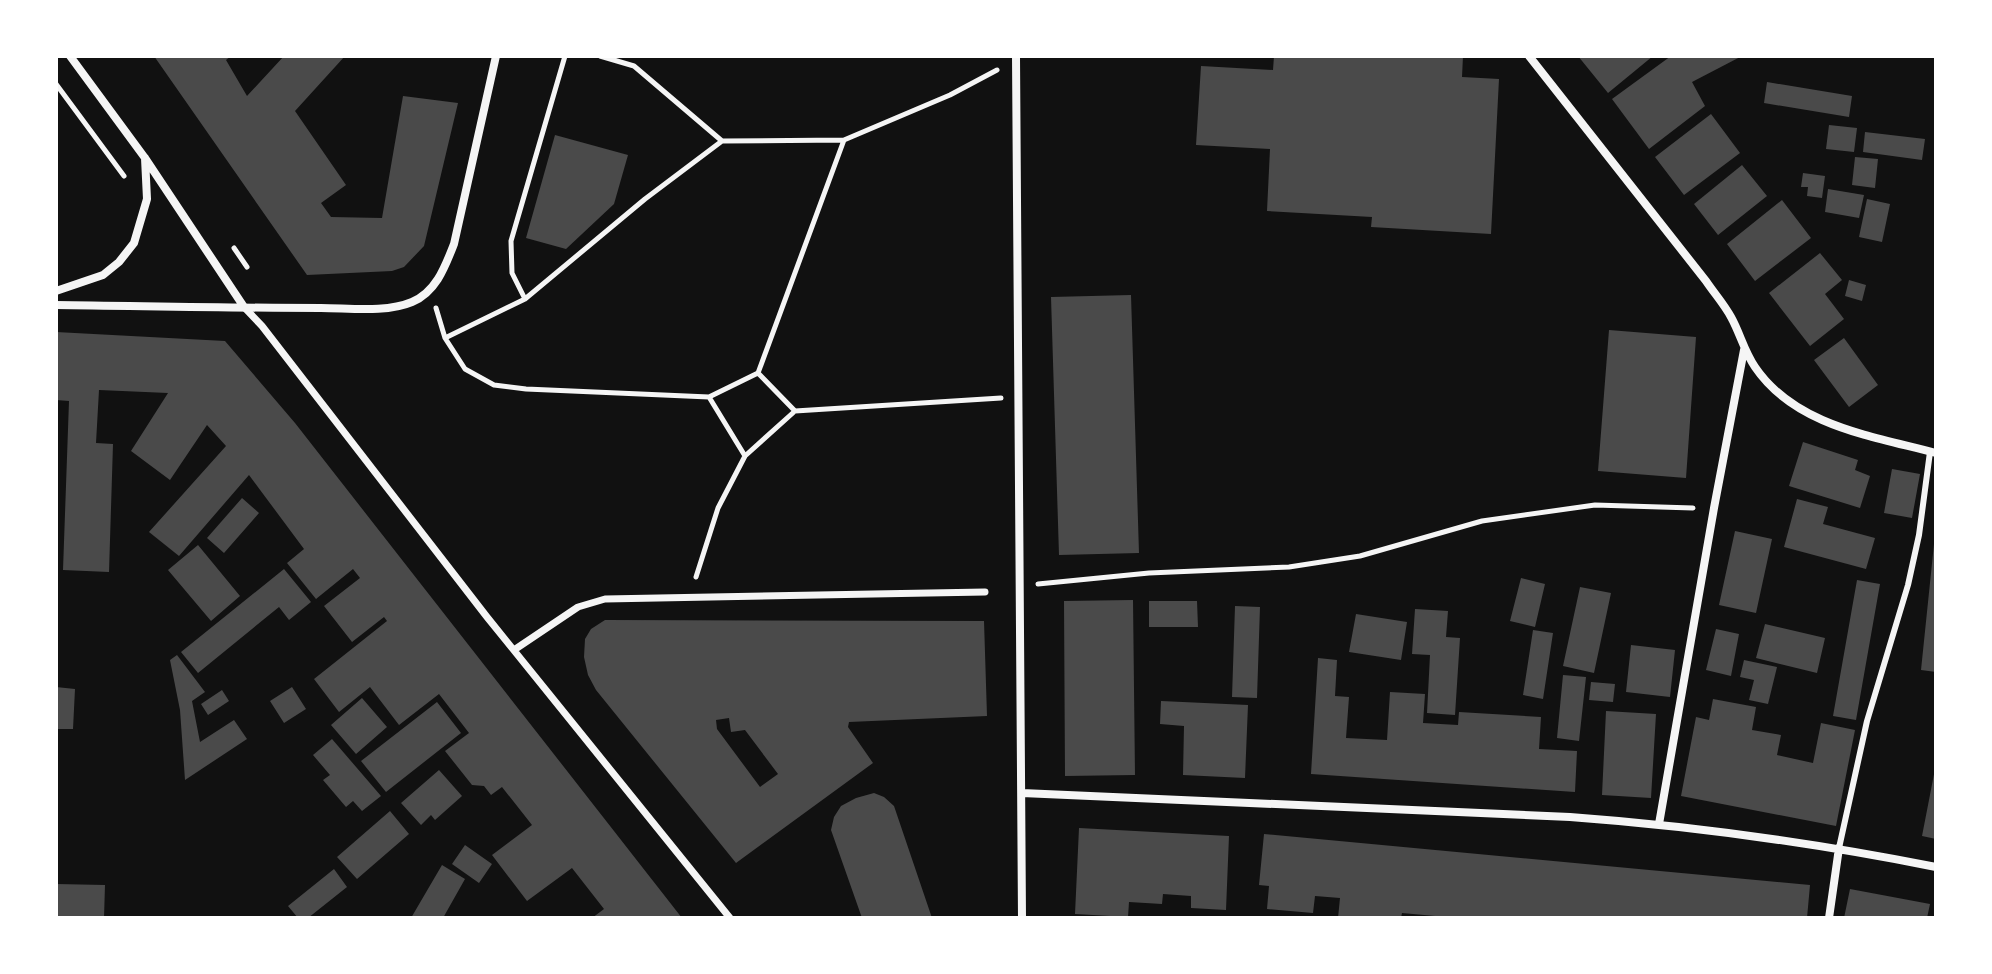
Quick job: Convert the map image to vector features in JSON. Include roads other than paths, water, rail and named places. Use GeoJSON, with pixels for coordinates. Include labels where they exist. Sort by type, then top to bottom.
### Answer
{"type":"FeatureCollection","features":[{"type":"Feature","properties":{"kind":"street"},"geometry":{"type":"LineString","coordinates":[[70,56],[145,158],[244,307],[730,918]]}},
{"type":"Feature","properties":{"kind":"street"},"geometry":{"type":"LineString","coordinates":[[56,305],[391,307],[411,303],[428,293],[443,271],[454,244],[496,56]]}},
{"type":"Feature","properties":{"kind":"street"},"geometry":{"type":"LineString","coordinates":[[1529,56],[1706,281],[1731,317],[1756,369],[1775,390],[1802,411],[1852,430],[1933,453]]}},
{"type":"Feature","properties":{"kind":"street"},"geometry":{"type":"LineString","coordinates":[[1016,58],[1022,918]]}},
{"type":"Feature","properties":{"kind":"street"},"geometry":{"type":"LineString","coordinates":[[56,291],[103,275],[119,262],[134,243],[147,199],[145,158]]}},
{"type":"Feature","properties":{"kind":"street"},"geometry":{"type":"LineString","coordinates":[[1659,824],[1744,349]]}},
{"type":"Feature","properties":{"kind":"street"},"geometry":{"type":"LineString","coordinates":[[514,650],[578,607],[605,599],[985,592]]}},
{"type":"Feature","properties":{"kind":"street"},"geometry":{"type":"LineString","coordinates":[[1022,793],[1570,817],[1659,824],[1839,848],[1936,867]]}},
{"type":"Feature","properties":{"kind":"street"},"geometry":{"type":"LineString","coordinates":[[1829,918],[1839,848]]}},
{"type":"Feature","properties":{"kind":"lane"},"geometry":{"type":"LineString","coordinates":[[1839,848],[1867,721],[1908,585],[1933,453]]}}]}
